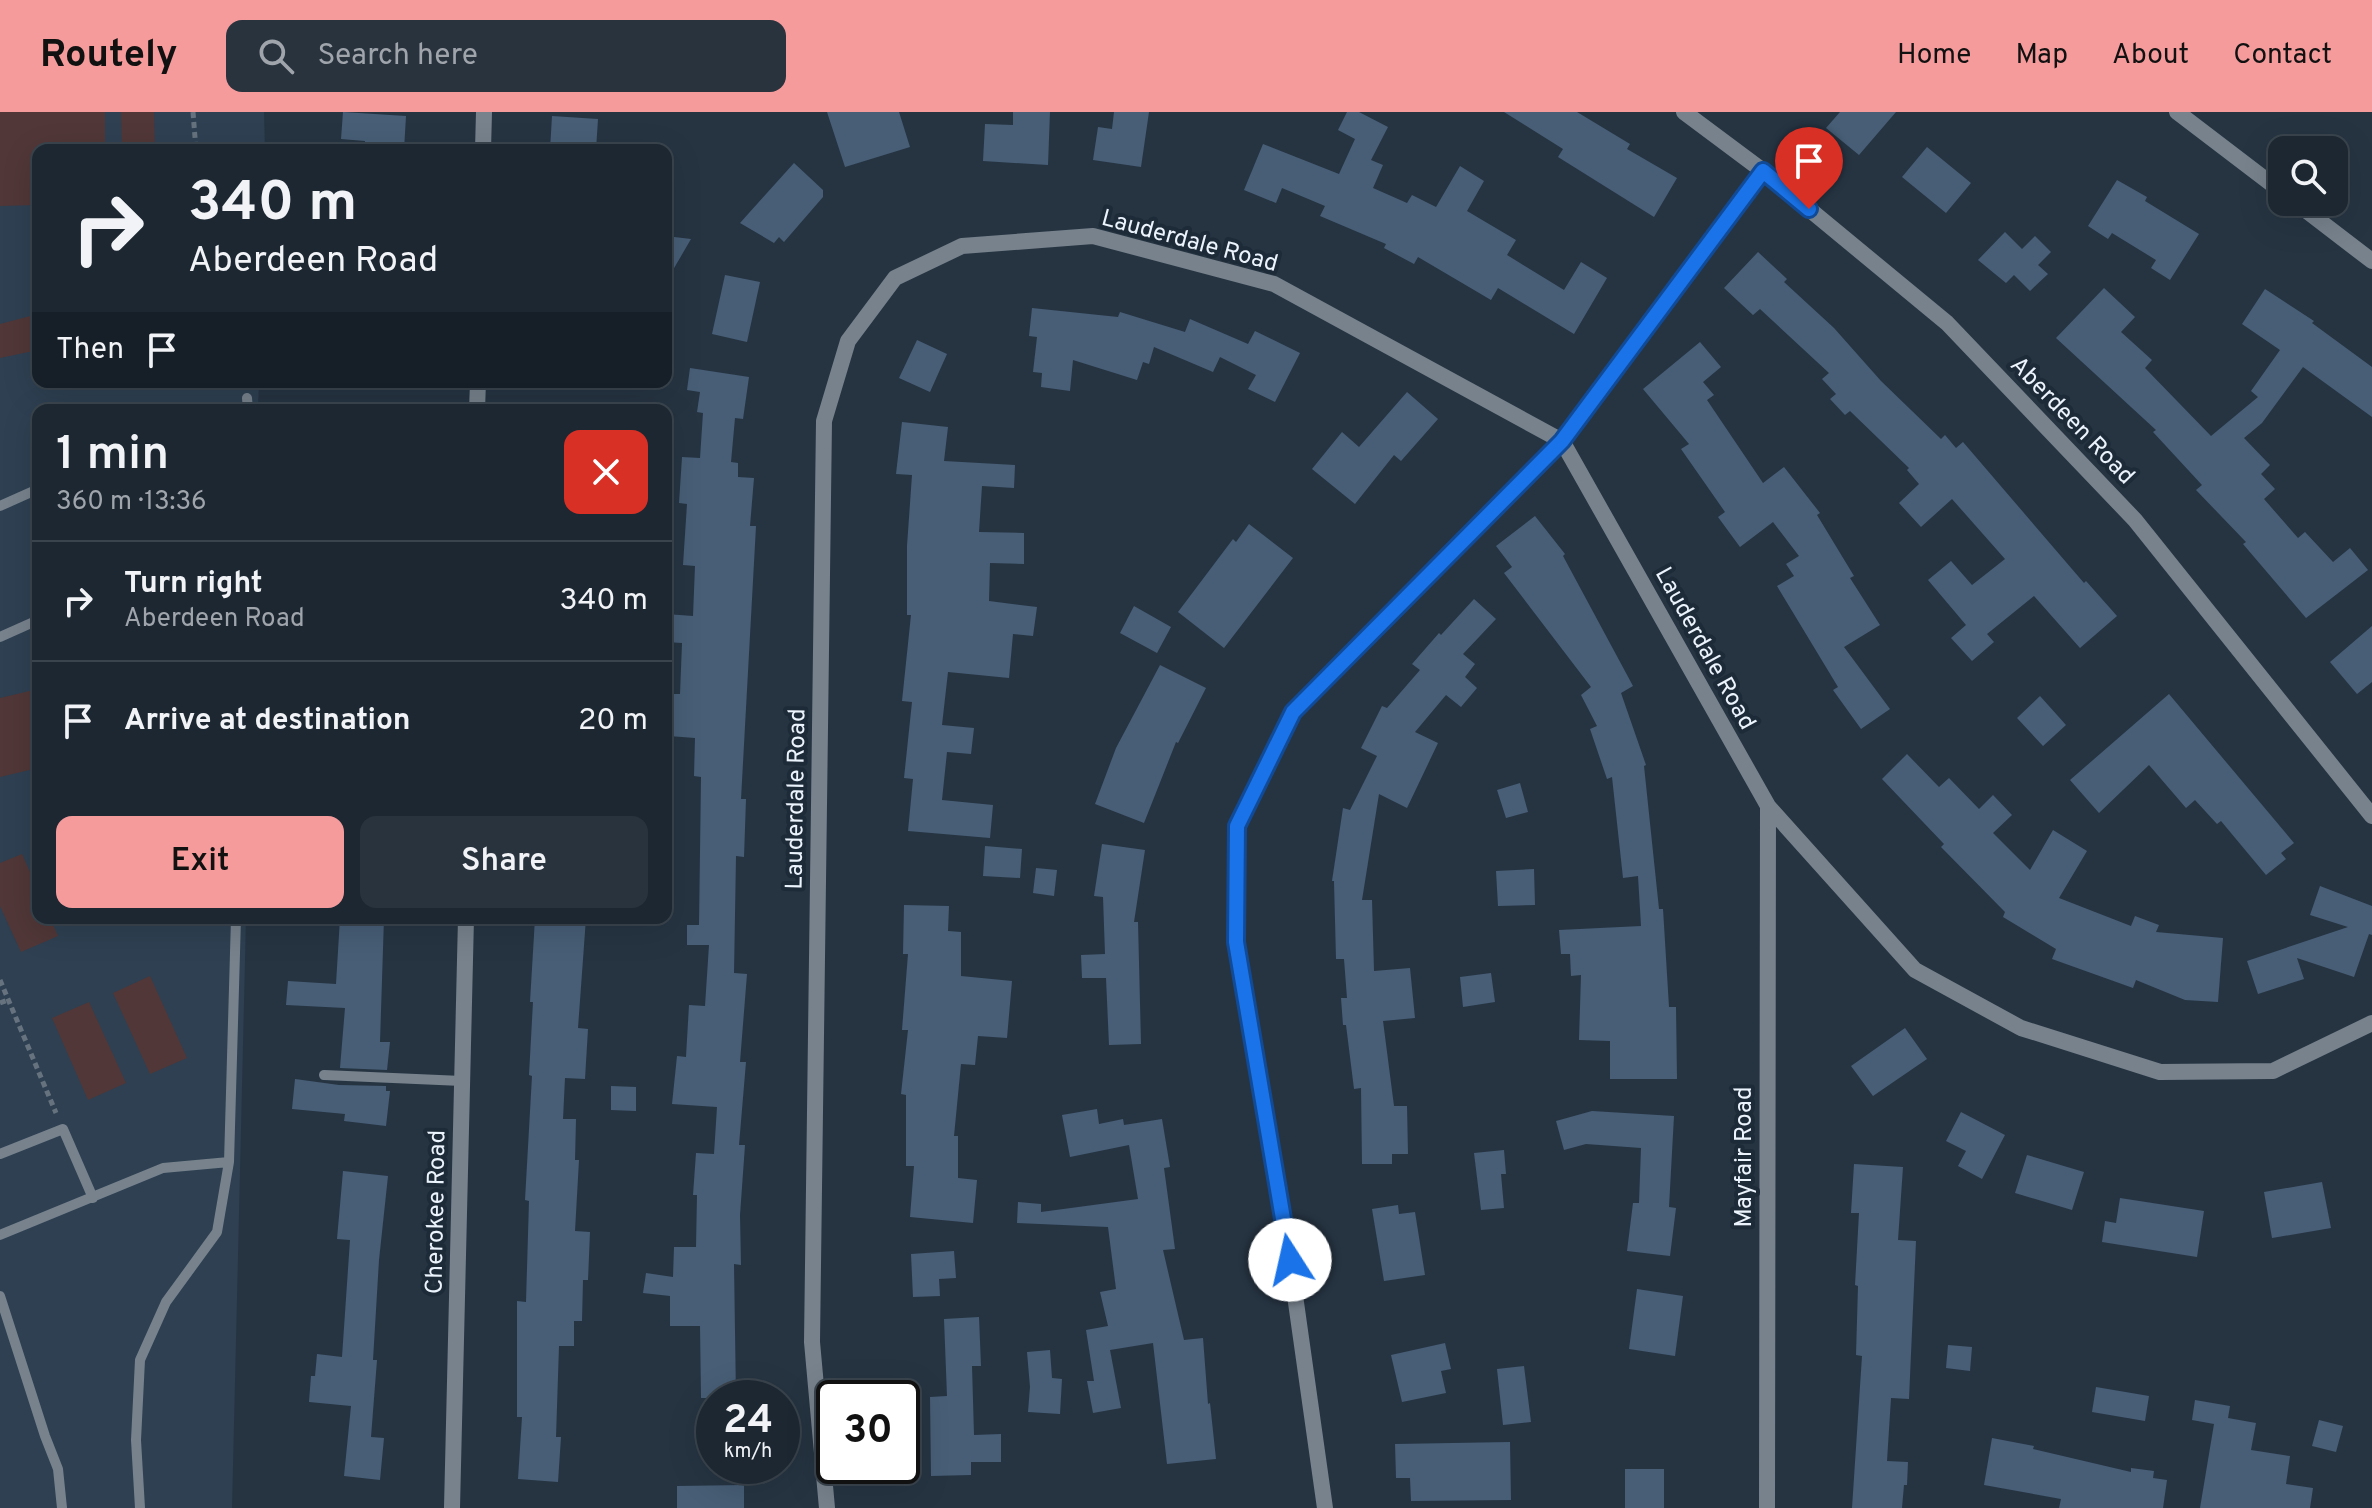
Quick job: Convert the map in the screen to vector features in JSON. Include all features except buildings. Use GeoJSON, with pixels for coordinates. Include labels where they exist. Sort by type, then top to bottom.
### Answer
{"type":"FeatureCollection","features":[{"type":"Feature","properties":{"kind":"street"},"geometry":{"type":"LineString","coordinates":[[483,144],[484,112]]}},
{"type":"Feature","properties":{"kind":"street","name":"Aberdeen Road"},"geometry":{"type":"LineString","coordinates":[[1684,112],[1763,171],[1947,323],[2135,520],[2372,816]]}},
{"type":"Feature","properties":{"kind":"street"},"geometry":{"type":"LineString","coordinates":[[2177,112],[2268,181]]}},
{"type":"Feature","properties":{"kind":"street"},"geometry":{"type":"LineString","coordinates":[[1325,1508],[1290,1260],[1236,942],[1237,826],[1293,712],[1562,441],[1763,171]]}},
{"type":"Feature","properties":{"kind":"street"},"geometry":{"type":"LineString","coordinates":[[2313,216],[2372,261]]}},
{"type":"Feature","properties":{"kind":"street","name":"Lauderdale Road"},"geometry":{"type":"LineString","coordinates":[[827,1508],[812,1342],[824,421],[848,341],[895,278],[962,246],[1093,236],[1274,284],[1562,441],[1768,806],[1915,970],[2021,1028],[2160,1072],[2273,1071],[2372,1023]]}},
{"type":"Feature","properties":{"kind":"street","name":"Mayfair Road"},"geometry":{"type":"LineString","coordinates":[[1767,1508],[1768,806]]}},
{"type":"Feature","properties":{"kind":"street","name":"Cherokee Road"},"geometry":{"type":"LineString","coordinates":[[452,1508],[466,924]]}},
{"type":"Feature","properties":{"kind":"lane"},"geometry":{"type":"LineString","coordinates":[[247,398],[248,404]]}},
{"type":"Feature","properties":{"kind":"lane"},"geometry":{"type":"LineString","coordinates":[[0,506],[32,492]]}},
{"type":"Feature","properties":{"kind":"lane"},"geometry":{"type":"LineString","coordinates":[[0,637],[32,623]]}},
{"type":"Feature","properties":{"kind":"lane"},"geometry":{"type":"LineString","coordinates":[[140,1508],[136,1440],[140,1360],[166,1302],[217,1232],[229,1162],[236,924]]}},
{"type":"Feature","properties":{"kind":"lane"},"geometry":{"type":"LineString","coordinates":[[324,1075],[462,1081]]}},
{"type":"Feature","properties":{"kind":"lane"},"geometry":{"type":"LineString","coordinates":[[0,1154],[63,1129],[93,1198]]}},
{"type":"Feature","properties":{"kind":"lane"},"geometry":{"type":"LineString","coordinates":[[0,1235],[163,1168],[229,1162]]}},
{"type":"Feature","properties":{"kind":"lane"},"geometry":{"type":"LineString","coordinates":[[0,1296],[58,1469],[62,1508]]}},
{"type":"Feature","properties":{"kind":"path"},"geometry":{"type":"LineString","coordinates":[[193,112],[196,144]]}},
{"type":"Feature","properties":{"kind":"path"},"geometry":{"type":"LineString","coordinates":[[0,980],[63,1129]]}},
{"type":"Feature","properties":{"kind":"path"},"geometry":{"type":"LineString","coordinates":[[0,1003],[8,1000]]}},
{"type":"Feature","properties":{"kind":"shaded area"},"geometry":{"type":"Polygon","coordinates":[[[0,112],[264,112],[265,144],[32,144],[32,388],[259,388],[258,404],[32,404],[32,924],[246,924],[232,1508],[0,1508],[0,112]]]}},
{"type":"Feature","properties":{"kind":"shaded area"},"geometry":{"type":"Polygon","coordinates":[[[0,112],[105,112],[105,144],[32,144],[32,205],[0,206],[0,112]]]}},
{"type":"Feature","properties":{"kind":"shaded area"},"geometry":{"type":"Polygon","coordinates":[[[121,112],[154,112],[155,144],[122,144],[121,112]]]}},
{"type":"Feature","properties":{"kind":"shaded area"},"geometry":{"type":"Polygon","coordinates":[[[32,316],[32,351],[0,358],[0,324],[32,316]]]}},
{"type":"Feature","properties":{"kind":"shaded area"},"geometry":{"type":"Polygon","coordinates":[[[32,690],[32,769],[0,777],[0,698],[32,690]]]}},
{"type":"Feature","properties":{"kind":"shaded area"},"geometry":{"type":"Polygon","coordinates":[[[22,854],[32,876],[32,924],[53,924],[58,936],[21,952],[0,906],[0,863],[22,854]]]}},
{"type":"Feature","properties":{"kind":"shaded area"},"geometry":{"type":"Polygon","coordinates":[[[150,976],[187,1058],[150,1074],[113,993],[150,976]]]}},
{"type":"Feature","properties":{"kind":"shaded area"},"geometry":{"type":"Polygon","coordinates":[[[89,1002],[126,1083],[88,1100],[52,1018],[89,1002]]]}},
{"type":"Feature","properties":{"kind":"route"},"geometry":{"type":"LineString","coordinates":[[1290,1260],[1236,942],[1237,826],[1293,712],[1562,441],[1763,171],[1809,209]]}}]}
